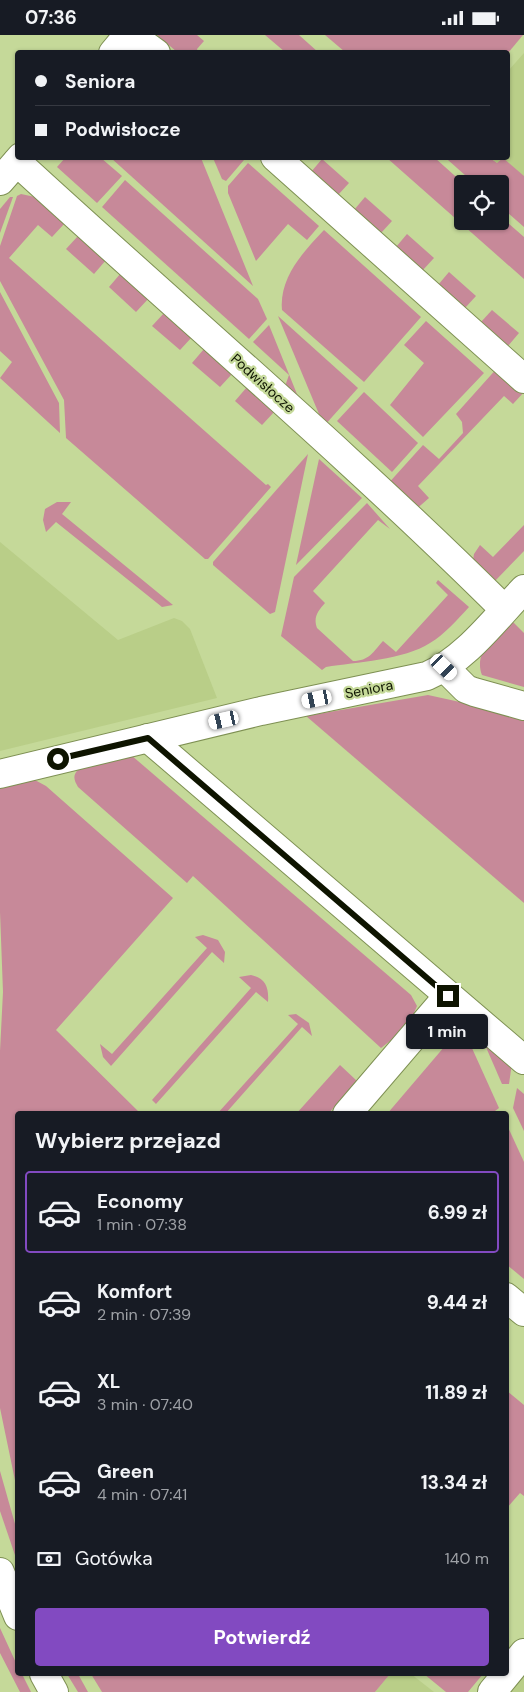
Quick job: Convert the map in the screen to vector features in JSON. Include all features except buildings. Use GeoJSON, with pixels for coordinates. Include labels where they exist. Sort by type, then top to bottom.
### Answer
{"type":"FeatureCollection","features":[{"type":"Feature","properties":{"kind":"street"},"geometry":{"type":"LineString","coordinates":[[116,50],[130,35],[152,50]]}},
{"type":"Feature","properties":{"kind":"street"},"geometry":{"type":"LineString","coordinates":[[278,160],[524,379]]}},
{"type":"Feature","properties":{"kind":"street","name":"Podwisłocze"},"geometry":{"type":"LineString","coordinates":[[13,167],[416,524],[504,609]]}},
{"type":"Feature","properties":{"kind":"street","name":"Seniora"},"geometry":{"type":"LineString","coordinates":[[0,774],[289,705],[413,680],[444,667],[459,655],[524,589]]}},
{"type":"Feature","properties":{"kind":"street"},"geometry":{"type":"LineString","coordinates":[[444,667],[466,689],[524,706]]}},
{"type":"Feature","properties":{"kind":"street"},"geometry":{"type":"LineString","coordinates":[[148,738],[524,1060]]}},
{"type":"Feature","properties":{"kind":"street"},"geometry":{"type":"LineString","coordinates":[[350,1111],[448,996]]}},
{"type":"Feature","properties":{"kind":"street"},"geometry":{"type":"LineString","coordinates":[[509,1300],[524,1312]]}},
{"type":"Feature","properties":{"kind":"street"},"geometry":{"type":"LineString","coordinates":[[509,1671],[524,1653]]}},
{"type":"Feature","properties":{"kind":"street"},"geometry":{"type":"LineString","coordinates":[[45,1676],[54,1692]]}},
{"type":"Feature","properties":{"kind":"street"},"geometry":{"type":"LineString","coordinates":[[492,1692],[505,1676]]}},
{"type":"Feature","properties":{"kind":"shaded area"},"geometry":{"type":"Polygon","coordinates":[[[157,35],[197,35],[204,41],[197,50],[175,50],[157,35]]]}},
{"type":"Feature","properties":{"kind":"shaded area"},"geometry":{"type":"Polygon","coordinates":[[[265,35],[299,35],[316,50],[283,50],[265,35]]]}},
{"type":"Feature","properties":{"kind":"shaded area"},"geometry":{"type":"Polygon","coordinates":[[[325,35],[523,35],[510,51],[343,50],[325,35]]]}},
{"type":"Feature","properties":{"kind":"shaded area"},"geometry":{"type":"Polygon","coordinates":[[[524,53],[524,186],[493,160],[510,160],[510,69],[524,53]]]}},
{"type":"Feature","properties":{"kind":"shaded area"},"geometry":{"type":"Polygon","coordinates":[[[63,160],[103,160],[122,176],[97,203],[57,167],[63,160]]]}},
{"type":"Feature","properties":{"kind":"shaded area"},"geometry":{"type":"Polygon","coordinates":[[[113,160],[202,160],[253,286],[113,160]]]}},
{"type":"Feature","properties":{"kind":"shaded area"},"geometry":{"type":"Polygon","coordinates":[[[214,160],[244,160],[226,181],[222,179],[214,160]]]}},
{"type":"Feature","properties":{"kind":"shaded area"},"geometry":{"type":"Polygon","coordinates":[[[323,160],[349,183],[338,195],[311,172],[323,160]]]}},
{"type":"Feature","properties":{"kind":"shaded area"},"geometry":{"type":"Polygon","coordinates":[[[389,160],[437,160],[454,175],[454,217],[389,160]]]}},
{"type":"Feature","properties":{"kind":"shaded area"},"geometry":{"type":"Polygon","coordinates":[[[448,160],[493,160],[497,163],[501,160],[505,160],[524,176],[524,227],[509,214],[509,175],[465,175],[448,160]]]}},
{"type":"Feature","properties":{"kind":"shaded area"},"geometry":{"type":"Polygon","coordinates":[[[248,163],[319,226],[307,240],[288,224],[256,261],[228,193],[228,186],[248,163]]]}},
{"type":"Feature","properties":{"kind":"shaded area"},"geometry":{"type":"Polygon","coordinates":[[[125,180],[258,299],[267,319],[249,339],[102,207],[125,180]]]}},
{"type":"Feature","properties":{"kind":"shaded area"},"geometry":{"type":"Polygon","coordinates":[[[21,194],[35,197],[65,223],[52,237],[38,225],[9,258],[266,485],[268,484],[271,487],[208,559],[205,559],[66,438],[64,400],[0,281],[0,246],[17,196],[21,194]]]}},
{"type":"Feature","properties":{"kind":"shaded area"},"geometry":{"type":"Polygon","coordinates":[[[10,197],[13,197],[0,233],[0,209],[10,197]]]}},
{"type":"Feature","properties":{"kind":"shaded area"},"geometry":{"type":"Polygon","coordinates":[[[365,197],[392,221],[381,233],[354,210],[365,197]]]}},
{"type":"Feature","properties":{"kind":"shaded area"},"geometry":{"type":"Polygon","coordinates":[[[509,224],[524,237],[524,279],[469,230],[509,230],[509,224]]]}},
{"type":"Feature","properties":{"kind":"shaded area"},"geometry":{"type":"Polygon","coordinates":[[[324,230],[421,317],[364,382],[282,310],[282,298],[288,276],[308,247],[324,230]]]}},
{"type":"Feature","properties":{"kind":"shaded area"},"geometry":{"type":"Polygon","coordinates":[[[407,234],[434,258],[422,271],[396,247],[407,234]]]}},
{"type":"Feature","properties":{"kind":"shaded area"},"geometry":{"type":"Polygon","coordinates":[[[78,236],[106,260],[94,274],[66,249],[78,236]]]}},
{"type":"Feature","properties":{"kind":"shaded area"},"geometry":{"type":"Polygon","coordinates":[[[449,272],[476,296],[465,308],[438,285],[449,272]]]}},
{"type":"Feature","properties":{"kind":"shaded area"},"geometry":{"type":"Polygon","coordinates":[[[121,273],[149,298],[136,312],[109,287],[121,273]]]}},
{"type":"Feature","properties":{"kind":"shaded area"},"geometry":{"type":"Polygon","coordinates":[[[0,292],[59,403],[60,433],[0,378],[12,362],[0,351],[0,292]]]}},
{"type":"Feature","properties":{"kind":"shaded area"},"geometry":{"type":"Polygon","coordinates":[[[492,310],[519,333],[508,346],[481,322],[492,310]]]}},
{"type":"Feature","properties":{"kind":"shaded area"},"geometry":{"type":"Polygon","coordinates":[[[165,312],[192,337],[180,350],[152,326],[165,312]]]}},
{"type":"Feature","properties":{"kind":"shaded area"},"geometry":{"type":"Polygon","coordinates":[[[278,316],[358,388],[324,426],[278,316]]]}},
{"type":"Feature","properties":{"kind":"shaded area"},"geometry":{"type":"Polygon","coordinates":[[[426,321],[484,373],[423,437],[390,405],[424,363],[404,345],[426,321]]]}},
{"type":"Feature","properties":{"kind":"shaded area"},"geometry":{"type":"Polygon","coordinates":[[[269,325],[301,404],[284,389],[289,375],[253,342],[269,325]]]}},
{"type":"Feature","properties":{"kind":"shaded area"},"geometry":{"type":"Polygon","coordinates":[[[204,349],[232,374],[220,387],[192,363],[204,349]]]}},
{"type":"Feature","properties":{"kind":"shaded area"},"geometry":{"type":"Polygon","coordinates":[[[499,366],[524,388],[524,392],[513,404],[504,396],[418,486],[429,498],[413,512],[386,486],[423,445],[439,459],[463,433],[462,422],[456,414],[499,366]]]}},
{"type":"Feature","properties":{"kind":"shaded area"},"geometry":{"type":"Polygon","coordinates":[[[247,387],[275,411],[262,425],[235,401],[247,387]]]}},
{"type":"Feature","properties":{"kind":"shaded area"},"geometry":{"type":"Polygon","coordinates":[[[364,392],[418,443],[392,472],[337,421],[364,392]]]}},
{"type":"Feature","properties":{"kind":"shaded area"},"geometry":{"type":"Polygon","coordinates":[[[308,454],[275,612],[270,614],[213,565],[213,562],[308,454]]]}},
{"type":"Feature","properties":{"kind":"shaded area"},"geometry":{"type":"Polygon","coordinates":[[[319,459],[362,498],[296,565],[319,459]]]}},
{"type":"Feature","properties":{"kind":"shaded area"},"geometry":{"type":"Polygon","coordinates":[[[57,502],[71,502],[62,514],[173,605],[162,607],[56,522],[46,532],[43,520],[45,509],[57,502]]]}},
{"type":"Feature","properties":{"kind":"shaded area"},"geometry":{"type":"Polygon","coordinates":[[[367,503],[390,529],[378,520],[313,591],[325,603],[317,614],[317,628],[353,661],[358,661],[367,658],[383,641],[396,652],[448,595],[436,583],[438,580],[469,607],[451,627],[419,649],[394,657],[326,667],[322,670],[281,636],[294,577],[367,503]]]}},
{"type":"Feature","properties":{"kind":"shaded area"},"geometry":{"type":"Polygon","coordinates":[[[524,525],[524,551],[494,582],[473,560],[474,554],[480,545],[493,557],[524,525]]]}},
{"type":"Feature","properties":{"kind":"shaded area"},"geometry":{"type":"Polygon","coordinates":[[[0,542],[118,640],[174,618],[182,621],[190,629],[217,698],[0,751],[0,542]]]}},
{"type":"Feature","properties":{"kind":"shaded area"},"geometry":{"type":"Polygon","coordinates":[[[510,619],[524,633],[524,687],[482,675],[480,667],[483,651],[487,644],[510,619]]]}},
{"type":"Feature","properties":{"kind":"shaded area"},"geometry":{"type":"Polygon","coordinates":[[[428,695],[524,716],[524,903],[306,716],[428,695]]]}},
{"type":"Feature","properties":{"kind":"shaded area"},"geometry":{"type":"Polygon","coordinates":[[[131,755],[411,995],[417,1006],[411,1019],[397,1035],[381,1048],[193,876],[187,883],[78,787],[75,782],[75,773],[79,769],[131,755]]]}},
{"type":"Feature","properties":{"kind":"shaded area"},"geometry":{"type":"Polygon","coordinates":[[[33,779],[46,786],[173,898],[56,1030],[138,1111],[15,1111],[15,1480],[0,1408],[0,1051],[3,992],[0,912],[0,786],[33,779]]]}},
{"type":"Feature","properties":{"kind":"shaded area"},"geometry":{"type":"Polygon","coordinates":[[[203,935],[218,940],[225,952],[224,963],[212,952],[111,1066],[103,1057],[100,1044],[112,1054],[207,948],[195,937],[203,935]]]}},
{"type":"Feature","properties":{"kind":"shaded area"},"geometry":{"type":"Polygon","coordinates":[[[256,976],[266,984],[268,1002],[256,992],[156,1104],[152,1100],[251,988],[239,977],[256,976]]]}},
{"type":"Feature","properties":{"kind":"shaded area"},"geometry":{"type":"Polygon","coordinates":[[[296,1014],[309,1023],[312,1036],[302,1027],[228,1111],[220,1111],[298,1024],[288,1015],[296,1014]]]}},
{"type":"Feature","properties":{"kind":"shaded area"},"geometry":{"type":"Polygon","coordinates":[[[462,1026],[499,1108],[495,1111],[390,1111],[462,1026]]]}},
{"type":"Feature","properties":{"kind":"shaded area"},"geometry":{"type":"Polygon","coordinates":[[[482,1038],[512,1063],[509,1084],[502,1084],[482,1038]]]}},
{"type":"Feature","properties":{"kind":"shaded area"},"geometry":{"type":"Polygon","coordinates":[[[340,1065],[357,1081],[331,1111],[299,1111],[340,1065]]]}},
{"type":"Feature","properties":{"kind":"shaded area"},"geometry":{"type":"Polygon","coordinates":[[[517,1088],[524,1094],[524,1131],[513,1108],[517,1088]]]}},
{"type":"Feature","properties":{"kind":"shaded area"},"geometry":{"type":"Polygon","coordinates":[[[509,1130],[524,1162],[524,1279],[509,1266],[509,1130]]]}},
{"type":"Feature","properties":{"kind":"shaded area"},"geometry":{"type":"Polygon","coordinates":[[[509,1392],[524,1405],[524,1496],[520,1493],[509,1506],[509,1392]]]}},
{"type":"Feature","properties":{"kind":"shaded area"},"geometry":{"type":"Polygon","coordinates":[[[0,1471],[15,1524],[15,1555],[0,1511],[0,1471]]]}},
{"type":"Feature","properties":{"kind":"shaded area"},"geometry":{"type":"Polygon","coordinates":[[[0,1628],[15,1661],[15,1676],[23,1676],[31,1692],[20,1692],[0,1653],[0,1628]]]}},
{"type":"Feature","properties":{"kind":"shaded area"},"geometry":{"type":"Polygon","coordinates":[[[524,1671],[524,1692],[507,1692],[524,1671]]]}},
{"type":"Feature","properties":{"kind":"shaded area"},"geometry":{"type":"Polygon","coordinates":[[[68,1676],[79,1676],[88,1692],[78,1692],[68,1676]]]}},
{"type":"Feature","properties":{"kind":"shaded area"},"geometry":{"type":"Polygon","coordinates":[[[92,1676],[388,1676],[375,1692],[102,1692],[92,1676]]]}},
{"type":"Feature","properties":{"kind":"shaded area"},"geometry":{"type":"Polygon","coordinates":[[[388,1676],[414,1676],[434,1692],[375,1692],[388,1676]]]}},
{"type":"Feature","properties":{"kind":"shaded area"},"geometry":{"type":"Polygon","coordinates":[[[426,1676],[481,1676],[468,1692],[446,1692],[426,1676]]]}},
{"type":"Feature","properties":{"kind":"route"},"geometry":{"type":"LineString","coordinates":[[58,759],[148,738],[448,996]]}}]}
